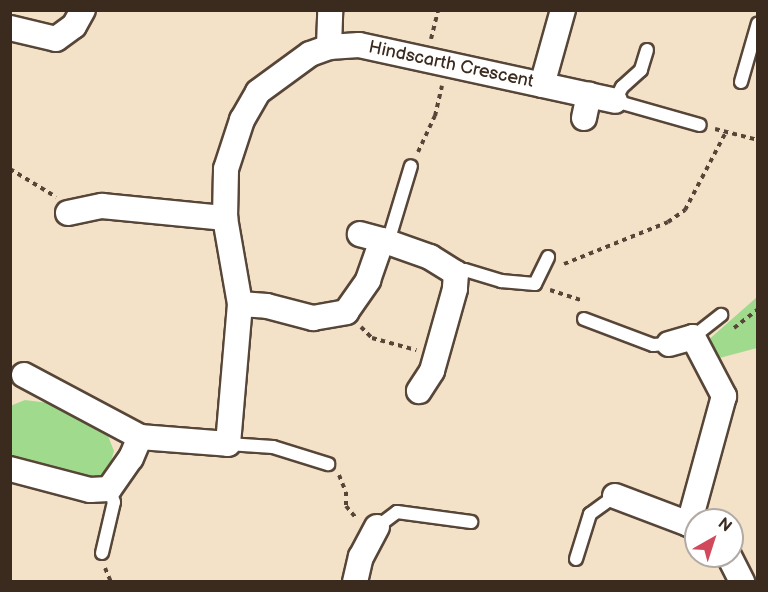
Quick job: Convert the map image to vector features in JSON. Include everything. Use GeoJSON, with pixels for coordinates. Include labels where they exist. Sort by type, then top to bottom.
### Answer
{"type":"FeatureCollection","features":[{"type":"Feature","properties":{"kind":"street"},"geometry":{"type":"LineString","coordinates":[[10,28],[56,39],[74,26],[83,10]]}},
{"type":"Feature","properties":{"kind":"street"},"geometry":{"type":"LineString","coordinates":[[329,46],[330,10]]}},
{"type":"Feature","properties":{"kind":"street"},"geometry":{"type":"LineString","coordinates":[[542,85],[563,10]]}},
{"type":"Feature","properties":{"kind":"street","name":"Hindscarth Crescent"},"geometry":{"type":"LineString","coordinates":[[228,444],[240,304],[225,218],[226,169],[247,108],[258,92],[289,67],[329,46],[359,45],[437,59],[542,85],[587,107],[615,101]]}},
{"type":"Feature","properties":{"kind":"street"},"geometry":{"type":"LineString","coordinates":[[68,213],[102,206],[225,218]]}},
{"type":"Feature","properties":{"kind":"street"},"geometry":{"type":"LineString","coordinates":[[240,304],[267,306],[313,318],[345,312],[368,280],[377,238],[430,257],[456,273],[455,289],[436,355],[419,390]]}},
{"type":"Feature","properties":{"kind":"street"},"geometry":{"type":"LineString","coordinates":[[669,344],[693,337],[724,396],[696,508]]}},
{"type":"Feature","properties":{"kind":"street"},"geometry":{"type":"LineString","coordinates":[[24,375],[58,396],[140,437],[228,444]]}},
{"type":"Feature","properties":{"kind":"street"},"geometry":{"type":"LineString","coordinates":[[10,469],[90,490],[109,489],[131,458],[140,437]]}},
{"type":"Feature","properties":{"kind":"street"},"geometry":{"type":"LineString","coordinates":[[615,496],[684,523]]}},
{"type":"Feature","properties":{"kind":"street"},"geometry":{"type":"LineString","coordinates":[[355,582],[361,556],[377,527]]}},
{"type":"Feature","properties":{"kind":"street"},"geometry":{"type":"LineString","coordinates":[[735,568],[742,582]]}},
{"type":"Feature","properties":{"kind":"lane"},"geometry":{"type":"LineString","coordinates":[[741,82],[758,22]]}},
{"type":"Feature","properties":{"kind":"lane"},"geometry":{"type":"LineString","coordinates":[[647,50],[641,70],[622,87],[615,101],[700,125]]}},
{"type":"Feature","properties":{"kind":"lane"},"geometry":{"type":"LineString","coordinates":[[377,238],[411,166]]}},
{"type":"Feature","properties":{"kind":"lane"},"geometry":{"type":"LineString","coordinates":[[456,273],[465,270],[501,281],[535,284],[548,257]]}},
{"type":"Feature","properties":{"kind":"lane"},"geometry":{"type":"LineString","coordinates":[[693,337],[721,315]]}},
{"type":"Feature","properties":{"kind":"lane"},"geometry":{"type":"LineString","coordinates":[[584,319],[652,345],[669,344]]}},
{"type":"Feature","properties":{"kind":"lane"},"geometry":{"type":"LineString","coordinates":[[228,444],[273,447],[328,464]]}},
{"type":"Feature","properties":{"kind":"lane"},"geometry":{"type":"LineString","coordinates":[[102,553],[114,502],[109,489]]}},
{"type":"Feature","properties":{"kind":"lane"},"geometry":{"type":"LineString","coordinates":[[576,559],[590,514],[615,496]]}},
{"type":"Feature","properties":{"kind":"lane"},"geometry":{"type":"LineString","coordinates":[[377,527],[397,512],[471,522]]}},
{"type":"Feature","properties":{"kind":"path"},"geometry":{"type":"LineString","coordinates":[[411,166],[435,116],[438,10]]}},
{"type":"Feature","properties":{"kind":"path"},"geometry":{"type":"LineString","coordinates":[[700,125],[758,140]]}},
{"type":"Feature","properties":{"kind":"path"},"geometry":{"type":"LineString","coordinates":[[535,284],[549,270],[668,222],[685,210],[726,132]]}},
{"type":"Feature","properties":{"kind":"path"},"geometry":{"type":"LineString","coordinates":[[10,169],[57,197],[68,213]]}},
{"type":"Feature","properties":{"kind":"path"},"geometry":{"type":"LineString","coordinates":[[345,312],[372,339],[436,355]]}},
{"type":"Feature","properties":{"kind":"path"},"geometry":{"type":"LineString","coordinates":[[328,464],[342,478],[350,515],[377,527]]}},
{"type":"Feature","properties":{"kind":"path"},"geometry":{"type":"LineString","coordinates":[[106,570],[111,582]]}},
{"type":"Feature","properties":{"kind":"green space"},"geometry":{"type":"Polygon","coordinates":[[[757,297],[757,348],[712,360],[706,342],[757,297]]]}},
{"type":"Feature","properties":{"kind":"green space"},"geometry":{"type":"Polygon","coordinates":[[[25,400],[56,404],[106,431],[114,451],[108,472],[94,482],[11,462],[10,406],[25,400]]]}}]}
